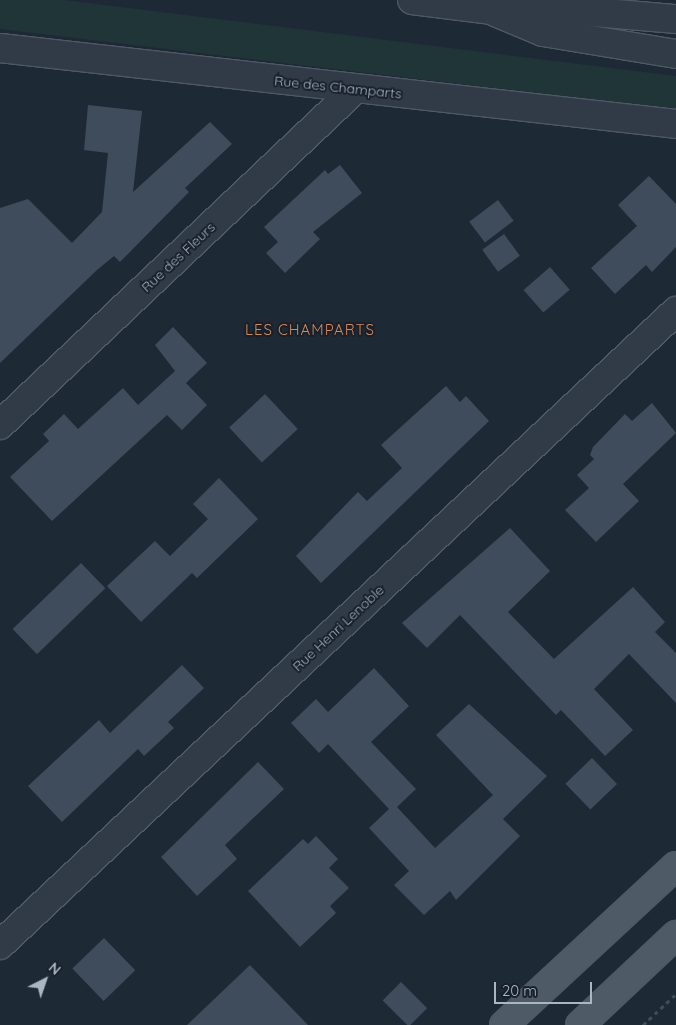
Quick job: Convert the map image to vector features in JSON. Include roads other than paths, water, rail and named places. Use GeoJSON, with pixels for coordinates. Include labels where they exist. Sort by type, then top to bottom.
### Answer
{"type":"FeatureCollection","features":[{"type":"Feature","properties":{"kind":"main road"},"geometry":{"type":"LineString","coordinates":[[504,1025],[676,866]]}},
{"type":"Feature","properties":{"kind":"main road"},"geometry":{"type":"LineString","coordinates":[[580,1025],[676,935]]}},
{"type":"Feature","properties":{"kind":"street"},"geometry":{"type":"LineString","coordinates":[[412,0],[492,10],[535,7],[676,19]]}},
{"type":"Feature","properties":{"kind":"street"},"geometry":{"type":"LineString","coordinates":[[492,10],[543,32],[676,54]]}},
{"type":"Feature","properties":{"kind":"street","name":"Rue des Champarts"},"geometry":{"type":"LineString","coordinates":[[0,48],[676,124]]}},
{"type":"Feature","properties":{"kind":"street","name":"Rue des Fleurs"},"geometry":{"type":"LineString","coordinates":[[0,425],[355,89]]}},
{"type":"Feature","properties":{"kind":"street","name":"Rue Henri Lenoble"},"geometry":{"type":"LineString","coordinates":[[0,945],[676,311]]}},
{"type":"Feature","properties":{"kind":"district","name":"LES CHAMPARTS"},"geometry":{"type":"Point","coordinates":[310,330]}}]}
